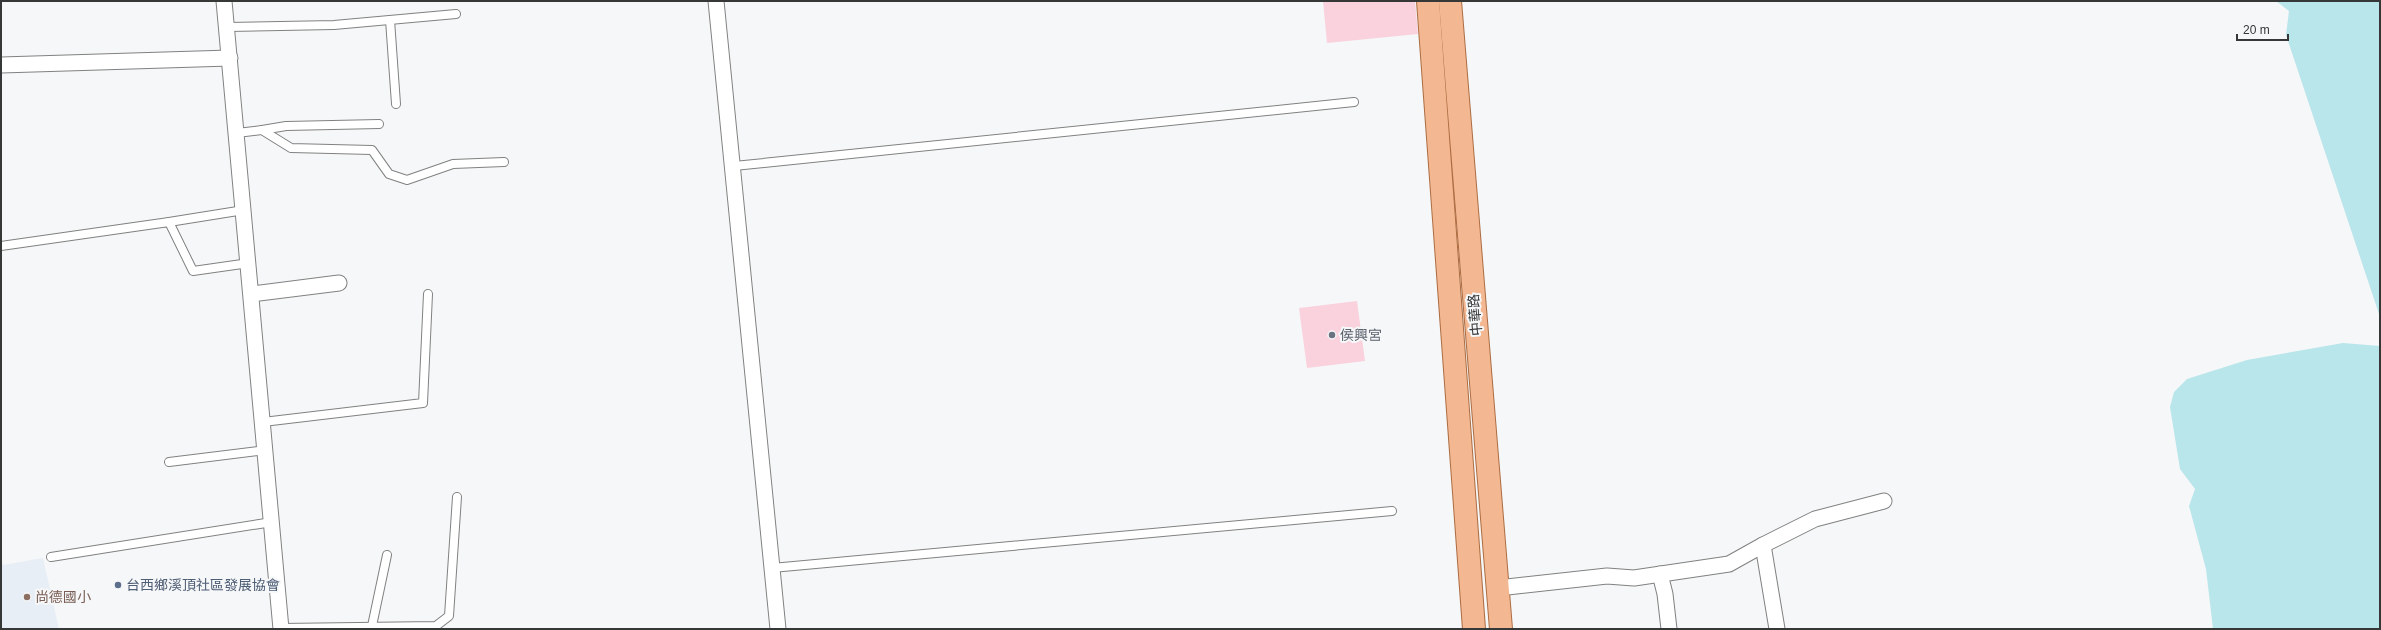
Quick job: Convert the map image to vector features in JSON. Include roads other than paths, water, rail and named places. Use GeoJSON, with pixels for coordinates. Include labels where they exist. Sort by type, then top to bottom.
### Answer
{"type":"FeatureCollection","features":[{"type":"Feature","properties":{"kind":"main road","name":"中華路"},"geometry":{"type":"LineString","coordinates":[[1428,1],[1474,629]]}},
{"type":"Feature","properties":{"kind":"main road","name":"中華路"},"geometry":{"type":"LineString","coordinates":[[1450,1],[1501,629]]}},
{"type":"Feature","properties":{"kind":"street"},"geometry":{"type":"LineString","coordinates":[[224,1],[238,133],[281,628]]}},
{"type":"Feature","properties":{"kind":"street"},"geometry":{"type":"LineString","coordinates":[[716,1],[734,166],[778,629]]}},
{"type":"Feature","properties":{"kind":"street"},"geometry":{"type":"LineString","coordinates":[[1,65],[230,58]]}},
{"type":"Feature","properties":{"kind":"street"},"geometry":{"type":"LineString","coordinates":[[252,294],[339,283]]}},
{"type":"Feature","properties":{"kind":"street"},"geometry":{"type":"LineString","coordinates":[[1498,588],[1607,576],[1634,578],[1729,564],[1815,519],[1884,501]]}},
{"type":"Feature","properties":{"kind":"street"},"geometry":{"type":"LineString","coordinates":[[1763,545],[1777,629]]}},
{"type":"Feature","properties":{"kind":"street"},"geometry":{"type":"LineString","coordinates":[[1660,574],[1665,594],[1669,629]]}},
{"type":"Feature","properties":{"kind":"lane"},"geometry":{"type":"LineString","coordinates":[[227,27],[334,25],[456,14]]}},
{"type":"Feature","properties":{"kind":"lane"},"geometry":{"type":"LineString","coordinates":[[390,20],[396,104]]}},
{"type":"Feature","properties":{"kind":"lane"},"geometry":{"type":"LineString","coordinates":[[734,166],[1354,102]]}},
{"type":"Feature","properties":{"kind":"lane"},"geometry":{"type":"LineString","coordinates":[[238,133],[286,126],[379,124]]}},
{"type":"Feature","properties":{"kind":"lane"},"geometry":{"type":"LineString","coordinates":[[262,130],[291,148],[372,150],[389,174],[407,180],[453,164],[504,162]]}},
{"type":"Feature","properties":{"kind":"lane"},"geometry":{"type":"LineString","coordinates":[[1,246],[244,210]]}},
{"type":"Feature","properties":{"kind":"lane"},"geometry":{"type":"LineString","coordinates":[[169,222],[193,271],[249,263]]}},
{"type":"Feature","properties":{"kind":"lane"},"geometry":{"type":"LineString","coordinates":[[264,422],[423,403],[428,294]]}},
{"type":"Feature","properties":{"kind":"lane"},"geometry":{"type":"LineString","coordinates":[[169,462],[266,450]]}},
{"type":"Feature","properties":{"kind":"lane"},"geometry":{"type":"LineString","coordinates":[[281,628],[436,626],[449,616],[457,497]]}},
{"type":"Feature","properties":{"kind":"lane"},"geometry":{"type":"LineString","coordinates":[[772,568],[1392,510]]}},
{"type":"Feature","properties":{"kind":"lane"},"geometry":{"type":"LineString","coordinates":[[51,557],[272,522]]}},
{"type":"Feature","properties":{"kind":"lane"},"geometry":{"type":"LineString","coordinates":[[372,626],[387,555]]}},
{"type":"Feature","properties":{"kind":"water"},"geometry":{"type":"Polygon","coordinates":[[[2276,1],[2380,1],[2380,317],[2286,35],[2289,11],[2276,1]]]}},
{"type":"Feature","properties":{"kind":"water"},"geometry":{"type":"Polygon","coordinates":[[[2343,343],[2380,346],[2380,629],[2213,629],[2206,569],[2189,506],[2195,489],[2180,469],[2170,407],[2174,392],[2187,379],[2247,360],[2343,343]]]}},
{"type":"Feature","properties":{"kind":"place","name":"侯興宮"},"geometry":{"type":"Point","coordinates":[1332,335]}},
{"type":"Feature","properties":{"kind":"place","name":"台西鄉溪頂社區發展協會"},"geometry":{"type":"Point","coordinates":[118,585]}},
{"type":"Feature","properties":{"kind":"place","name":"尚德國小"},"geometry":{"type":"Point","coordinates":[27,597]}}]}
